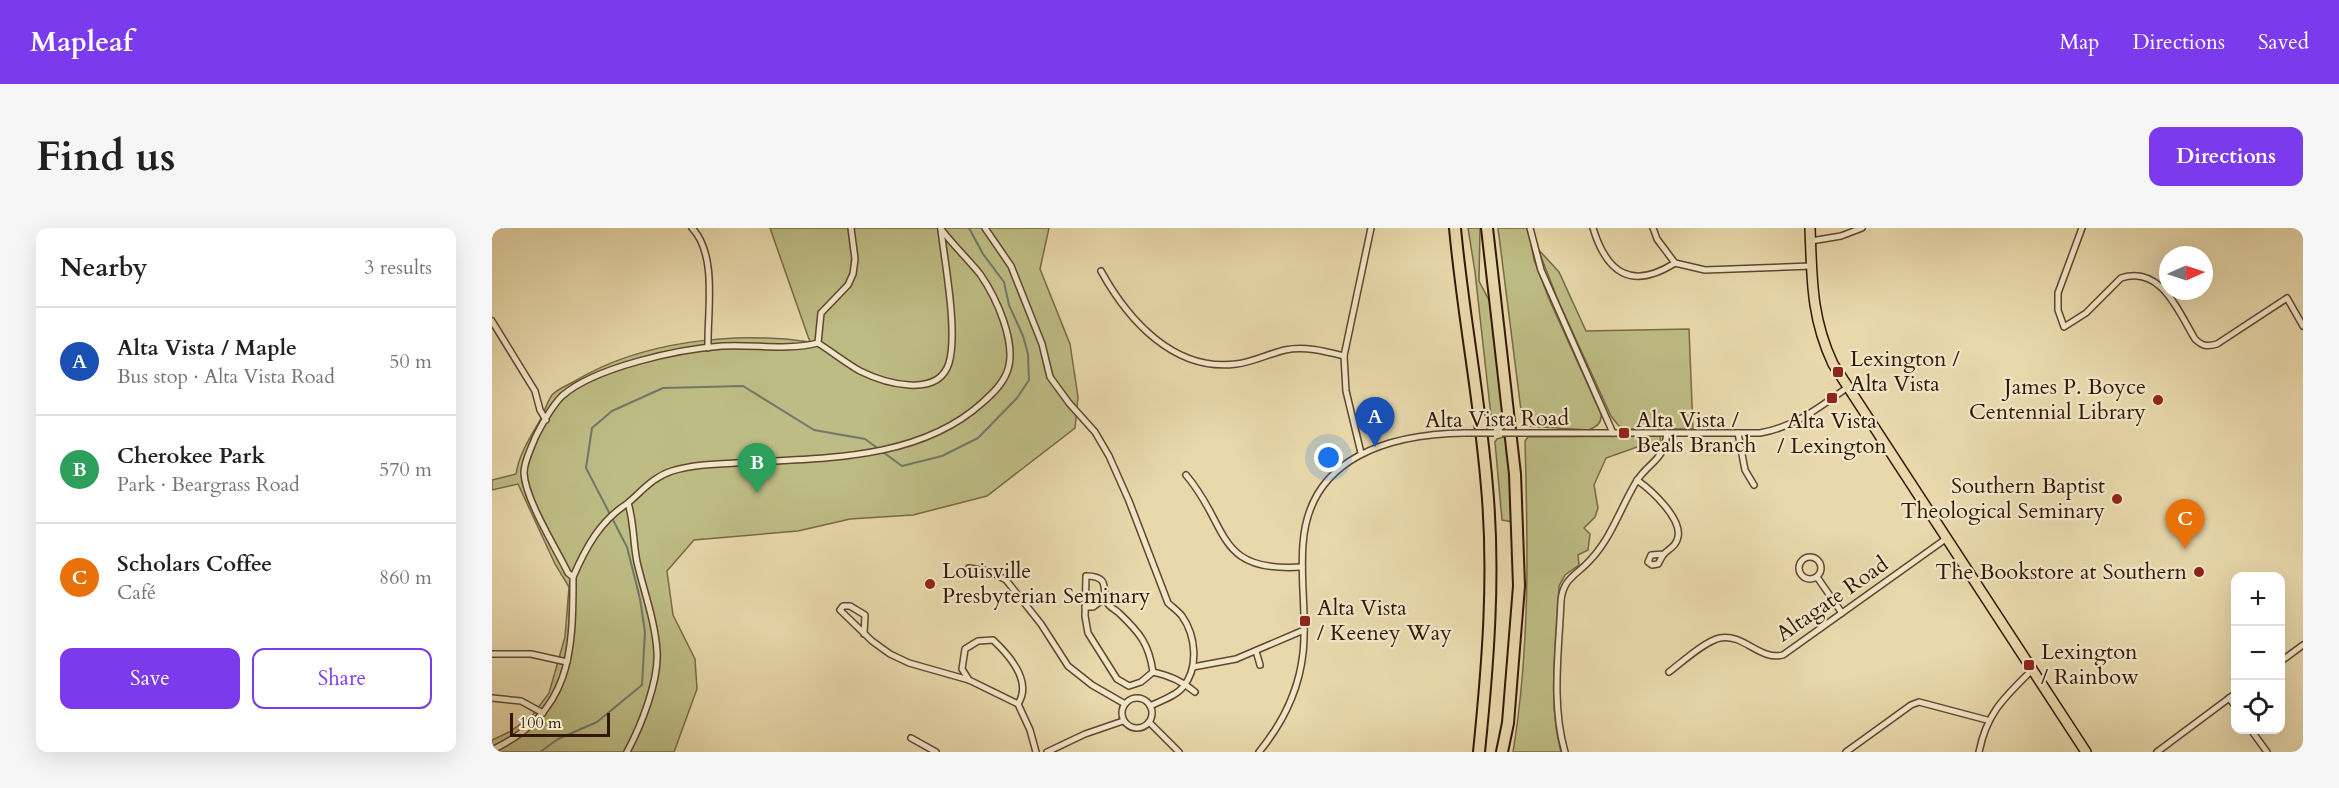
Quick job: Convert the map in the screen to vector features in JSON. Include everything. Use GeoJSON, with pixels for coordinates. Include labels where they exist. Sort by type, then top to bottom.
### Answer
{"type":"FeatureCollection","features":[{"type":"Feature","properties":{"kind":"highway"},"geometry":{"type":"LineString","coordinates":[[1455,228],[1479,408],[1487,490],[1490,609],[1488,666],[1479,752]]}},
{"type":"Feature","properties":{"kind":"highway"},"geometry":{"type":"LineString","coordinates":[[1487,228],[1515,474],[1519,586],[1508,723],[1502,752]]}},
{"type":"Feature","properties":{"kind":"main road"},"geometry":{"type":"LineString","coordinates":[[1810,228],[1814,300],[1819,329],[1833,364],[2086,752]]}},
{"type":"Feature","properties":{"kind":"street"},"geometry":{"type":"LineString","coordinates":[[692,228],[704,243],[707,258],[708,348]]}},
{"type":"Feature","properties":{"kind":"street"},"geometry":{"type":"LineString","coordinates":[[818,343],[821,313],[848,285],[853,274],[855,259],[851,228]]}},
{"type":"Feature","properties":{"kind":"street"},"geometry":{"type":"LineString","coordinates":[[985,228],[1011,266],[1042,344],[1050,377],[1095,432],[1109,456],[1129,501],[1167,603],[1181,615],[1190,632],[1194,659],[1185,684],[1182,689],[1150,706]]}},
{"type":"Feature","properties":{"kind":"street"},"geometry":{"type":"LineString","coordinates":[[1361,453],[1346,391],[1344,356],[1371,228]]}},
{"type":"Feature","properties":{"kind":"street"},"geometry":{"type":"LineString","coordinates":[[1530,228],[1541,270],[1613,433]]}},
{"type":"Feature","properties":{"kind":"street"},"geometry":{"type":"LineString","coordinates":[[1593,228],[1608,262],[1625,274],[1637,277],[1650,276],[1676,263]]}},
{"type":"Feature","properties":{"kind":"street"},"geometry":{"type":"LineString","coordinates":[[1653,228],[1661,247],[1676,263],[1705,270],[1812,266]]}},
{"type":"Feature","properties":{"kind":"street"},"geometry":{"type":"LineString","coordinates":[[1811,241],[1840,236],[1862,228]]}},
{"type":"Feature","properties":{"kind":"street"},"geometry":{"type":"LineString","coordinates":[[2082,228],[2058,293],[2058,310],[2064,327],[2085,313],[2121,278],[2127,276],[2145,277],[2164,288],[2200,345],[2210,347],[2217,344],[2287,298],[2303,326]]}},
{"type":"Feature","properties":{"kind":"street"},"geometry":{"type":"LineString","coordinates":[[573,577],[568,573],[532,500],[524,477],[526,458],[551,410],[564,395],[586,382],[638,362],[708,348],[760,345],[800,348],[818,343],[859,370],[890,382],[920,384],[934,381],[942,375],[950,359],[952,338],[941,229]]}},
{"type":"Feature","properties":{"kind":"street"},"geometry":{"type":"LineString","coordinates":[[492,750],[524,733],[543,713],[556,694],[567,662],[573,628],[573,577],[587,545],[620,508],[660,476],[686,467],[826,458],[888,449],[923,438],[953,425],[968,415],[999,386],[1009,365],[1011,353],[1008,335],[980,274],[941,229]]}},
{"type":"Feature","properties":{"kind":"street"},"geometry":{"type":"LineString","coordinates":[[1101,271],[1138,323],[1169,349],[1187,358],[1207,364],[1237,364],[1297,348],[1323,350],[1344,356]]}},
{"type":"Feature","properties":{"kind":"street"},"geometry":{"type":"LineString","coordinates":[[492,321],[535,391],[540,410],[546,420]]}},
{"type":"Feature","properties":{"kind":"street","name":"Alta Vista Road"},"geometry":{"type":"LineString","coordinates":[[1258,752],[1278,726],[1294,690],[1303,654],[1302,567],[1305,529],[1318,495],[1334,473],[1351,459],[1361,453],[1407,438],[1441,433],[1738,433],[1770,431],[1806,417],[1848,387]]}},
{"type":"Feature","properties":{"kind":"street"},"geometry":{"type":"LineString","coordinates":[[1565,752],[1558,719],[1562,592],[1566,582],[1593,557],[1606,539],[1637,480],[1664,450],[1667,433]]}},
{"type":"Feature","properties":{"kind":"street"},"geometry":{"type":"LineString","coordinates":[[1738,433],[1745,470],[1754,485]]}},
{"type":"Feature","properties":{"kind":"street"},"geometry":{"type":"LineString","coordinates":[[1186,475],[1198,490],[1224,539],[1237,554],[1255,564],[1267,567],[1302,567]]}},
{"type":"Feature","properties":{"kind":"street"},"geometry":{"type":"LineString","coordinates":[[1637,480],[1653,493],[1676,523],[1677,540],[1664,554]]}},
{"type":"Feature","properties":{"kind":"street"},"geometry":{"type":"LineString","coordinates":[[628,503],[634,545],[652,619],[657,654],[654,677],[645,709],[628,752]]}},
{"type":"Feature","properties":{"kind":"street","name":"Altagate Road"},"geometry":{"type":"LineString","coordinates":[[1669,672],[1707,645],[1723,638],[1734,640],[1771,656],[1784,655],[1947,538]]}},
{"type":"Feature","properties":{"kind":"street"},"geometry":{"type":"LineString","coordinates":[[1815,558],[1820,563],[1821,571],[1817,577],[1807,579],[1801,575],[1798,568],[1803,559],[1815,558]]}},
{"type":"Feature","properties":{"kind":"street"},"geometry":{"type":"LineString","coordinates":[[969,568],[990,571],[1006,580],[1041,624],[1068,666],[1094,686],[1125,704]]}},
{"type":"Feature","properties":{"kind":"street"},"geometry":{"type":"LineString","coordinates":[[1086,576],[1097,577],[1103,582],[1108,604],[1134,628],[1150,651],[1153,672],[1141,682],[1129,686],[1117,679],[1088,633],[1085,607],[1086,576]]}},
{"type":"Feature","properties":{"kind":"street"},"geometry":{"type":"LineString","coordinates":[[1817,577],[1842,614]]}},
{"type":"Feature","properties":{"kind":"street"},"geometry":{"type":"LineString","coordinates":[[1085,607],[1093,607],[1105,598]]}},
{"type":"Feature","properties":{"kind":"street"},"geometry":{"type":"LineString","coordinates":[[864,634],[865,615],[850,606],[843,606],[840,610],[845,617],[864,634],[890,654],[909,663],[969,680],[1018,704],[1030,730],[1036,752]]}},
{"type":"Feature","properties":{"kind":"street"},"geometry":{"type":"LineString","coordinates":[[1193,667],[1236,659],[1304,630]]}},
{"type":"Feature","properties":{"kind":"street"},"geometry":{"type":"LineString","coordinates":[[969,680],[962,669],[965,649],[978,641],[993,640],[1013,659],[1022,681],[1022,698],[1018,704]]}},
{"type":"Feature","properties":{"kind":"street"},"geometry":{"type":"LineString","coordinates":[[2285,658],[2303,645]]}},
{"type":"Feature","properties":{"kind":"street"},"geometry":{"type":"LineString","coordinates":[[1256,651],[1260,665]]}},
{"type":"Feature","properties":{"kind":"street"},"geometry":{"type":"LineString","coordinates":[[492,654],[531,654],[567,662]]}},
{"type":"Feature","properties":{"kind":"street"},"geometry":{"type":"LineString","coordinates":[[1979,752],[1988,720],[2009,693],[2032,670]]}},
{"type":"Feature","properties":{"kind":"street"},"geometry":{"type":"LineString","coordinates":[[1153,672],[1169,676],[1185,684],[1194,692]]}},
{"type":"Feature","properties":{"kind":"street"},"geometry":{"type":"LineString","coordinates":[[492,698],[521,701],[543,713]]}},
{"type":"Feature","properties":{"kind":"street"},"geometry":{"type":"LineString","coordinates":[[1136,698],[1144,700],[1150,706],[1152,714],[1149,722],[1138,729],[1129,727],[1123,721],[1122,712],[1125,704],[1136,698]]}},
{"type":"Feature","properties":{"kind":"street"},"geometry":{"type":"LineString","coordinates":[[2157,752],[2229,698],[2231,701]]}},
{"type":"Feature","properties":{"kind":"street"},"geometry":{"type":"LineString","coordinates":[[1846,752],[1911,705],[1919,702],[1988,720]]}},
{"type":"Feature","properties":{"kind":"street"},"geometry":{"type":"LineString","coordinates":[[1047,752],[1085,734],[1123,721]]}},
{"type":"Feature","properties":{"kind":"street"},"geometry":{"type":"LineString","coordinates":[[1149,722],[1179,752]]}},
{"type":"Feature","properties":{"kind":"street"},"geometry":{"type":"LineString","coordinates":[[2254,734],[2267,752]]}},
{"type":"Feature","properties":{"kind":"street"},"geometry":{"type":"LineString","coordinates":[[911,738],[936,752]]}},
{"type":"Feature","properties":{"kind":"shaded area"},"geometry":{"type":"Polygon","coordinates":[[[770,228],[1049,228],[1040,269],[1070,344],[1078,397],[1075,428],[987,496],[913,515],[850,519],[798,531],[694,540],[667,571],[673,615],[695,659],[697,689],[674,752],[492,752],[492,740],[509,732],[532,716],[549,693],[565,637],[569,587],[555,564],[518,484],[492,490],[492,480],[516,474],[522,453],[552,395],[601,367],[629,356],[689,342],[751,338],[810,342],[770,228]]]}},
{"type":"Feature","properties":{"kind":"shaded area"},"geometry":{"type":"Polygon","coordinates":[[[1468,228],[1480,228],[1479,281],[1490,302],[1506,424],[1492,425],[1468,228]]]}},
{"type":"Feature","properties":{"kind":"shaded area"},"geometry":{"type":"Polygon","coordinates":[[[1498,228],[1528,228],[1534,260],[1549,299],[1601,414],[1598,424],[1589,430],[1523,426],[1498,228]]]}},
{"type":"Feature","properties":{"kind":"shaded area"},"geometry":{"type":"Polygon","coordinates":[[[1538,249],[1559,272],[1586,331],[1689,329],[1693,429],[1630,429],[1619,426],[1611,416],[1558,300],[1538,249]]]}},
{"type":"Feature","properties":{"kind":"shaded area"},"geometry":{"type":"Polygon","coordinates":[[[1660,436],[1662,447],[1637,447],[1606,458],[1594,485],[1598,508],[1595,517],[1584,528],[1590,534],[1588,550],[1578,555],[1579,565],[1565,575],[1559,586],[1554,712],[1561,752],[1513,752],[1519,713],[1525,636],[1527,558],[1525,441],[1528,437],[1660,436]]]}},
{"type":"Feature","properties":{"kind":"shaded area"},"geometry":{"type":"Polygon","coordinates":[[[1504,437],[1507,439],[1513,522],[1502,520],[1495,442],[1504,437]]]}},
{"type":"Feature","properties":{"kind":"waterway"},"geometry":{"type":"LineString","coordinates":[[540,752],[558,739],[597,722],[642,685],[645,632],[640,599],[627,547],[586,468],[592,428],[612,411],[663,388],[743,386],[814,430],[865,439],[902,466],[942,456],[978,438],[1017,398],[1029,380],[1028,354],[1023,336],[1009,305],[1004,282],[983,254],[969,228]]}},
{"type":"Feature","properties":{"kind":"place","name":"Lexington / Alta Vista"},"geometry":{"type":"Point","coordinates":[1838,372]}},
{"type":"Feature","properties":{"kind":"place","name":"Alta Vista / Lexington"},"geometry":{"type":"Point","coordinates":[1832,398]}},
{"type":"Feature","properties":{"kind":"place","name":"James P. Boyce Centennial Library"},"geometry":{"type":"Point","coordinates":[2158,400]}},
{"type":"Feature","properties":{"kind":"place","name":"Alta Vista / Beals Branch"},"geometry":{"type":"Point","coordinates":[1624,433]}},
{"type":"Feature","properties":{"kind":"place","name":"Alta Vista / Maple"},"geometry":{"type":"Point","coordinates":[1375,447]}},
{"type":"Feature","properties":{"kind":"place","name":"Cherokee Park"},"geometry":{"type":"Point","coordinates":[757,493]}},
{"type":"Feature","properties":{"kind":"place","name":"Southern Baptist Theological Seminary"},"geometry":{"type":"Point","coordinates":[2117,499]}},
{"type":"Feature","properties":{"kind":"place","name":"Scholars Coffee"},"geometry":{"type":"Point","coordinates":[2185,549]}},
{"type":"Feature","properties":{"kind":"place","name":"The Bookstore at Southern"},"geometry":{"type":"Point","coordinates":[2199,572]}},
{"type":"Feature","properties":{"kind":"place","name":"Louisville Presbyterian Seminary"},"geometry":{"type":"Point","coordinates":[930,584]}},
{"type":"Feature","properties":{"kind":"place","name":"Alta Vista / Keeney Way"},"geometry":{"type":"Point","coordinates":[1305,621]}},
{"type":"Feature","properties":{"kind":"place","name":"Lexington / Rainbow"},"geometry":{"type":"Point","coordinates":[2029,665]}}]}
